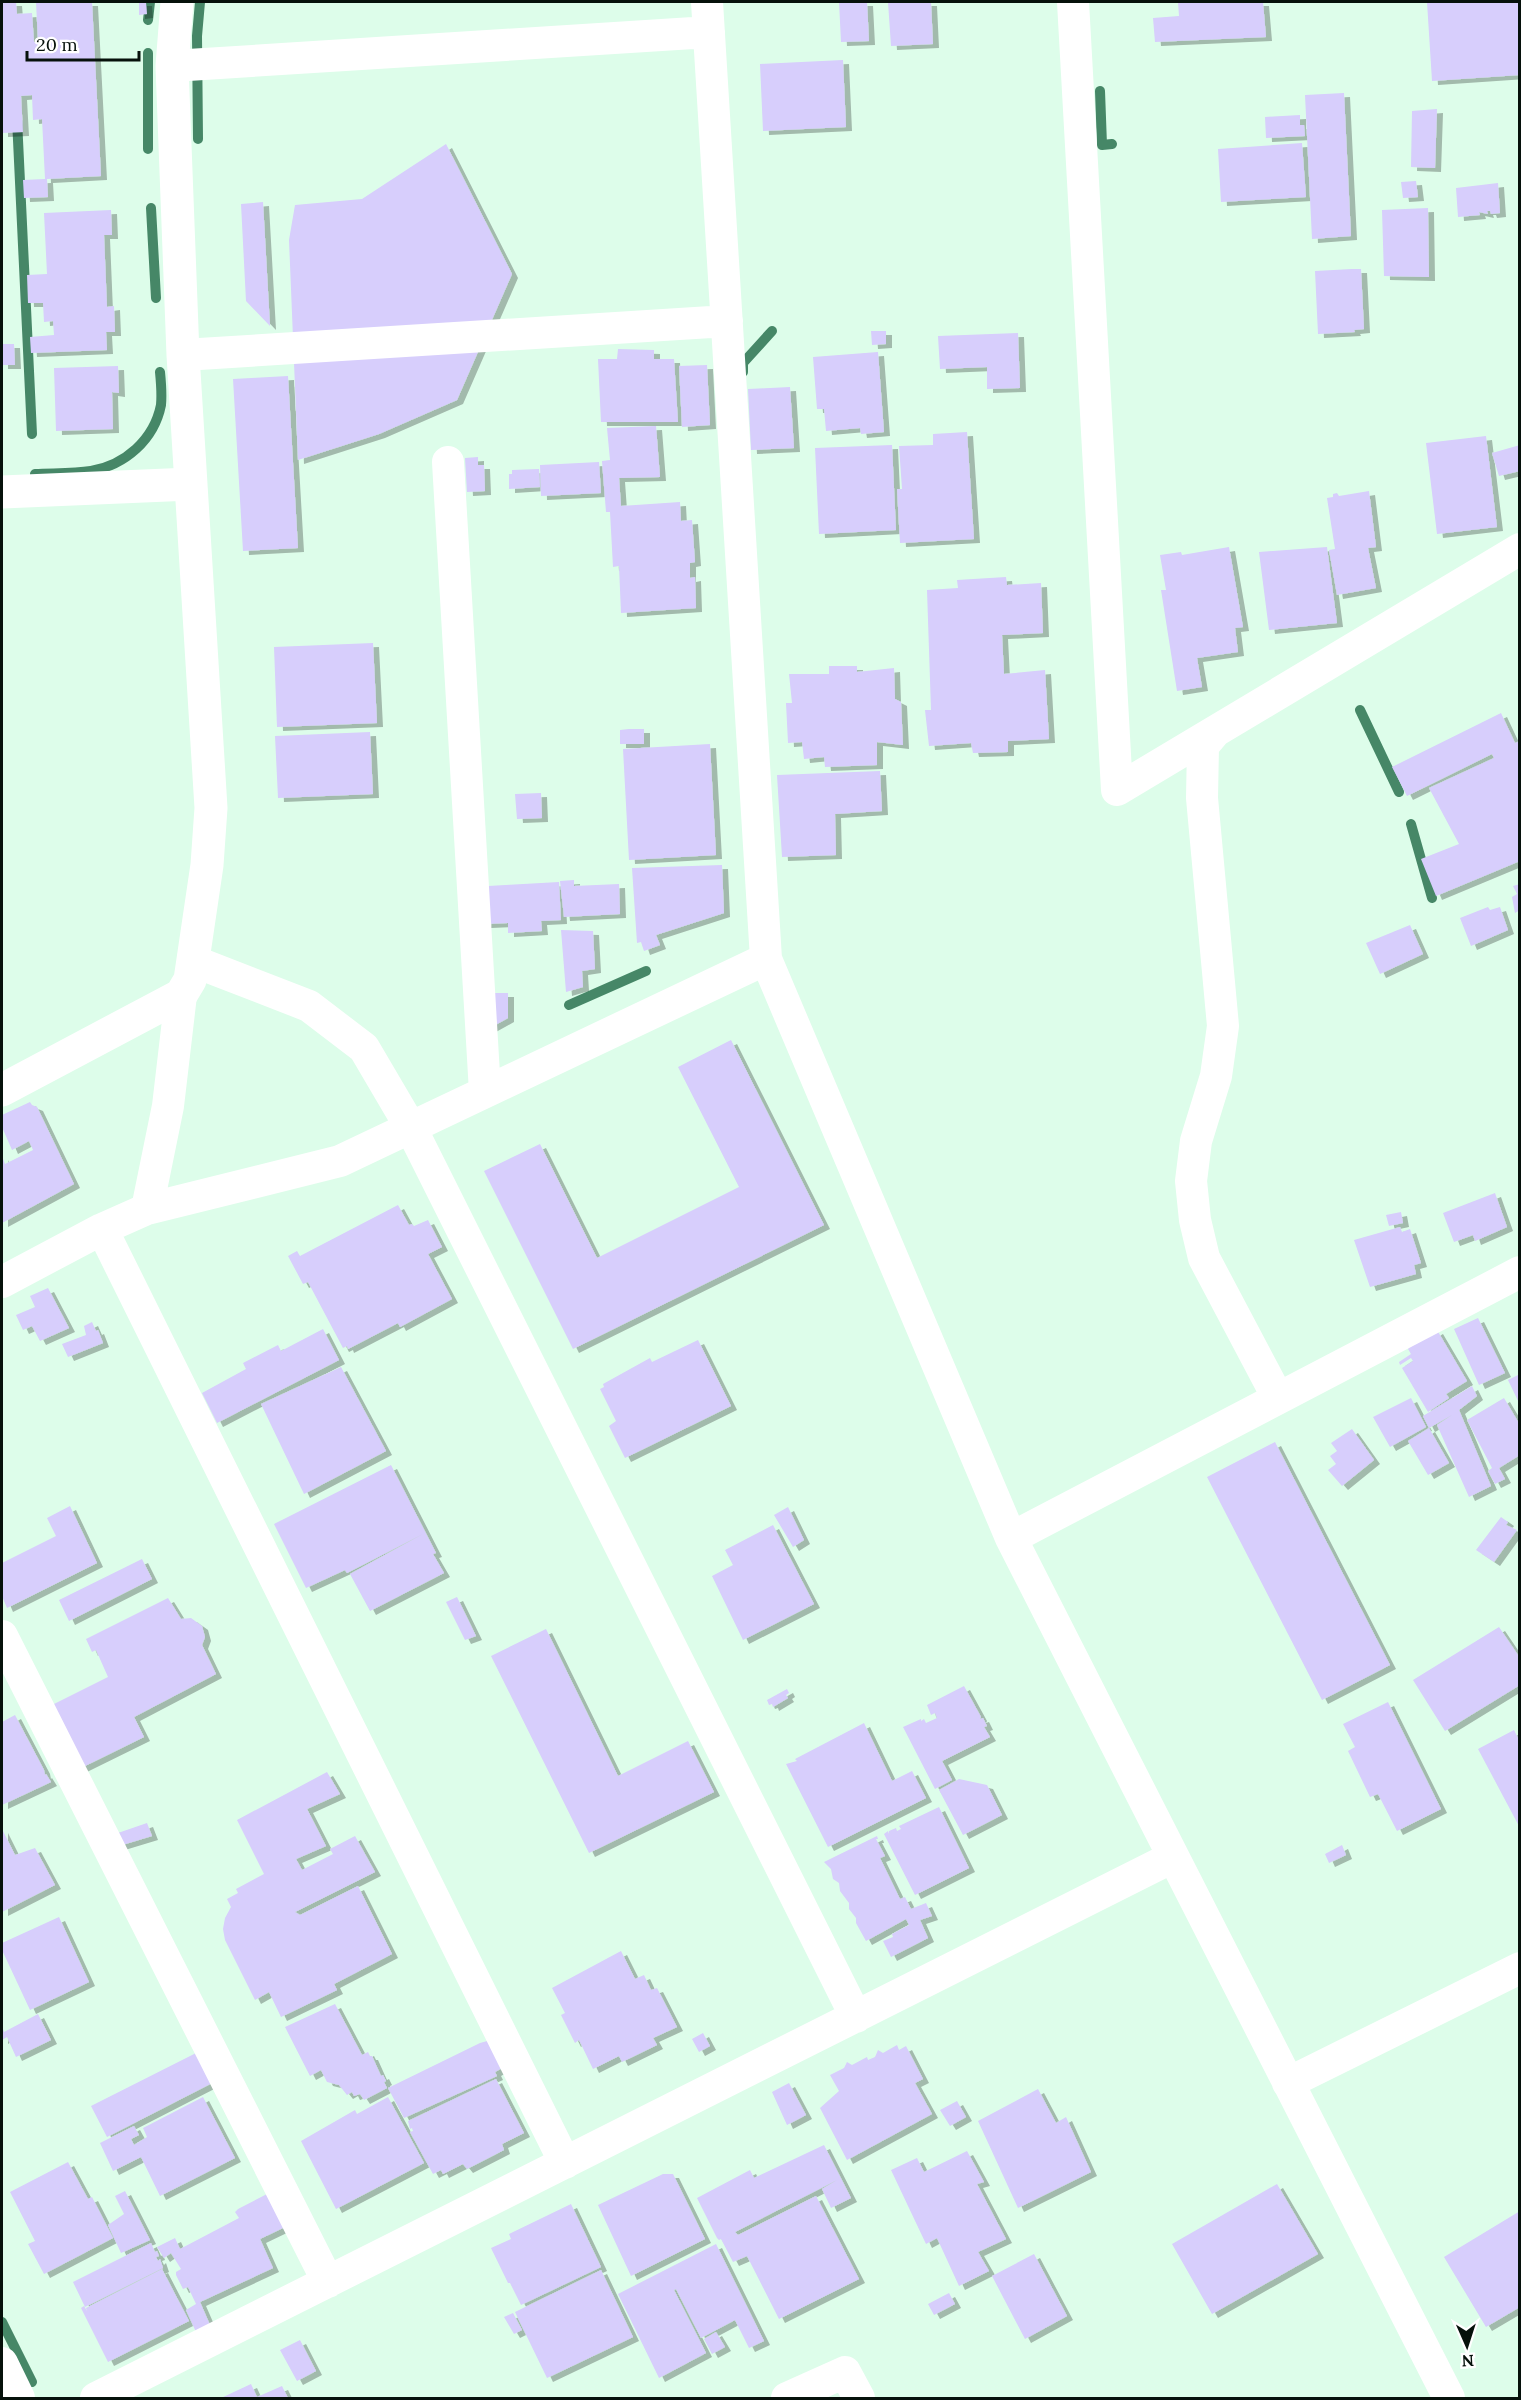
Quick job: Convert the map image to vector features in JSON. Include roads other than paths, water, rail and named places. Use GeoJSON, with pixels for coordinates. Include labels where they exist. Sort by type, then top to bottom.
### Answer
{"type":"FeatureCollection","features":[{"type":"Feature","properties":{"kind":"main road"},"geometry":{"type":"LineString","coordinates":[[7,1080],[181,995],[190,980],[193,961],[207,865],[211,808],[183,355],[172,66],[177,2]]}},
{"type":"Feature","properties":{"kind":"main road"},"geometry":{"type":"LineString","coordinates":[[2,492],[191,484]]}},
{"type":"Feature","properties":{"kind":"street"},"geometry":{"type":"LineString","coordinates":[[707,2],[766,959],[1011,1538],[1449,2398]]}},
{"type":"Feature","properties":{"kind":"street"},"geometry":{"type":"LineString","coordinates":[[1073,2],[1118,790],[1520,549]]}},
{"type":"Feature","properties":{"kind":"street"},"geometry":{"type":"LineString","coordinates":[[172,66],[708,32]]}},
{"type":"Feature","properties":{"kind":"street"},"geometry":{"type":"LineString","coordinates":[[183,355],[727,321]]}},
{"type":"Feature","properties":{"kind":"street"},"geometry":{"type":"LineString","coordinates":[[448,462],[485,1092]]}},
{"type":"Feature","properties":{"kind":"street"},"geometry":{"type":"LineString","coordinates":[[1214,733],[1203,746],[1202,798],[1223,1026],[1216,1076],[1196,1141],[1191,1181],[1195,1220],[1204,1258],[1278,1398]]}},
{"type":"Feature","properties":{"kind":"street"},"geometry":{"type":"LineString","coordinates":[[2,1282],[102,1229],[147,1209],[340,1161],[766,959]]}},
{"type":"Feature","properties":{"kind":"street"},"geometry":{"type":"LineString","coordinates":[[193,961],[309,1006],[364,1048],[411,1128],[856,2017]]}},
{"type":"Feature","properties":{"kind":"street"},"geometry":{"type":"LineString","coordinates":[[147,1209],[168,1106],[181,995]]}},
{"type":"Feature","properties":{"kind":"street"},"geometry":{"type":"LineString","coordinates":[[102,1229],[565,2163]]}},
{"type":"Feature","properties":{"kind":"street"},"geometry":{"type":"LineString","coordinates":[[1011,1538],[1520,1272]]}},
{"type":"Feature","properties":{"kind":"street"},"geometry":{"type":"LineString","coordinates":[[2,1636],[328,2282]]}},
{"type":"Feature","properties":{"kind":"street"},"geometry":{"type":"LineString","coordinates":[[96,2398],[1173,1857]]}},
{"type":"Feature","properties":{"kind":"street"},"geometry":{"type":"LineString","coordinates":[[1288,2083],[1520,1968]]}},
{"type":"Feature","properties":{"kind":"street"},"geometry":{"type":"LineString","coordinates":[[2,2363],[19,2398]]}},
{"type":"Feature","properties":{"kind":"street"},"geometry":{"type":"LineString","coordinates":[[787,2398],[845,2372],[859,2398]]}},
{"type":"Feature","properties":{"kind":"waterway"},"geometry":{"type":"LineString","coordinates":[[148,20],[150,2]]}},
{"type":"Feature","properties":{"kind":"waterway"},"geometry":{"type":"LineString","coordinates":[[198,139],[197,36],[200,2]]}},
{"type":"Feature","properties":{"kind":"waterway"},"geometry":{"type":"LineString","coordinates":[[148,53],[148,149]]}},
{"type":"Feature","properties":{"kind":"waterway"},"geometry":{"type":"LineString","coordinates":[[1100,91],[1102,145],[1112,144]]}},
{"type":"Feature","properties":{"kind":"waterway"},"geometry":{"type":"LineString","coordinates":[[17,119],[32,434]]}},
{"type":"Feature","properties":{"kind":"waterway"},"geometry":{"type":"LineString","coordinates":[[151,208],[156,298]]}},
{"type":"Feature","properties":{"kind":"waterway"},"geometry":{"type":"LineString","coordinates":[[743,372],[743,363],[772,331]]}},
{"type":"Feature","properties":{"kind":"waterway"},"geometry":{"type":"LineString","coordinates":[[35,474],[91,471],[115,463],[136,449],[145,440],[157,418],[161,405],[160,372]]}},
{"type":"Feature","properties":{"kind":"waterway"},"geometry":{"type":"LineString","coordinates":[[1360,710],[1399,792]]}},
{"type":"Feature","properties":{"kind":"waterway"},"geometry":{"type":"LineString","coordinates":[[1411,824],[1432,898]]}},
{"type":"Feature","properties":{"kind":"waterway"},"geometry":{"type":"LineString","coordinates":[[569,1005],[646,971]]}},
{"type":"Feature","properties":{"kind":"waterway"},"geometry":{"type":"LineString","coordinates":[[2,2322],[32,2382]]}}]}
